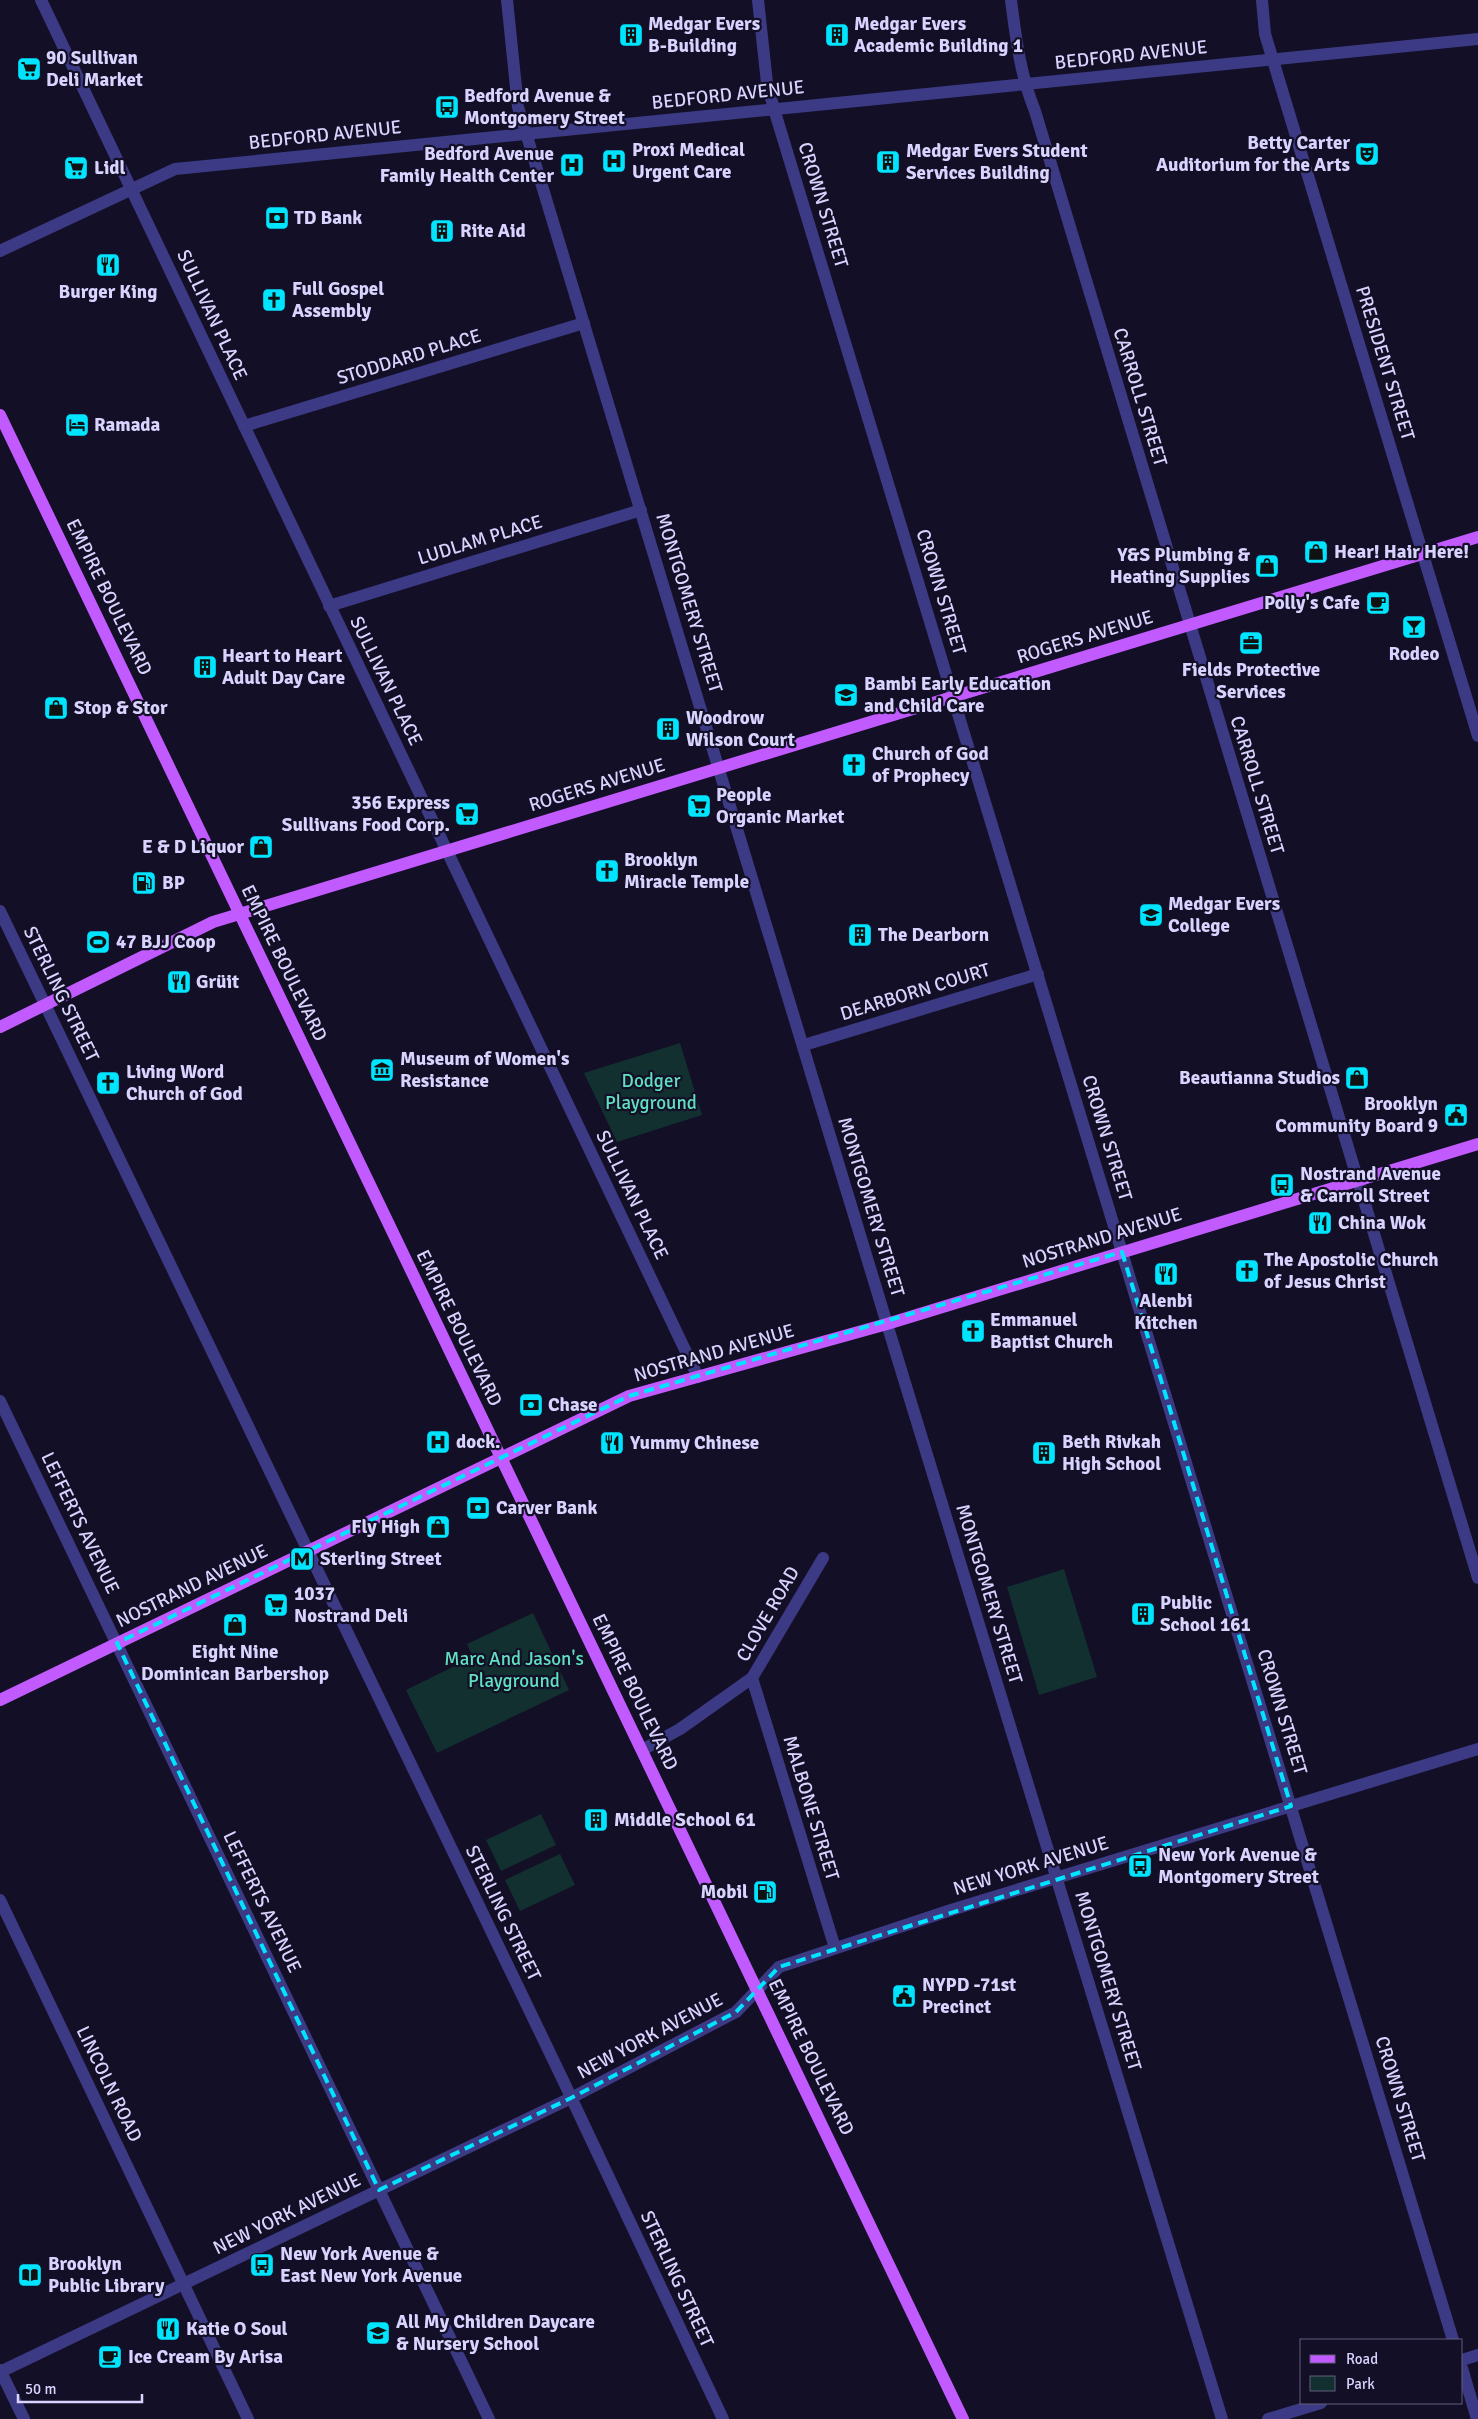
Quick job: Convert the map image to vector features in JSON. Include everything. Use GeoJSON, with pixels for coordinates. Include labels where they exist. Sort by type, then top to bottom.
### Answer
{"type":"FeatureCollection","features":[{"type":"Feature","properties":{"kind":"main road","name":"EMPIRE BOULEVARD"},"geometry":{"type":"LineString","coordinates":[[0,415],[963,2419]]}},
{"type":"Feature","properties":{"kind":"main road","name":"ROGERS AVENUE"},"geometry":{"type":"LineString","coordinates":[[0,1027],[212,922],[1478,537]]}},
{"type":"Feature","properties":{"kind":"main road","name":"NOSTRAND AVENUE"},"geometry":{"type":"LineString","coordinates":[[0,1700],[629,1396],[886,1324],[1478,1144]]}},
{"type":"Feature","properties":{"kind":"street","name":"SULLIVAN PLACE"},"geometry":{"type":"LineString","coordinates":[[41,0],[698,1377]]}},
{"type":"Feature","properties":{"kind":"street","name":"MONTGOMERY STREET"},"geometry":{"type":"LineString","coordinates":[[507,0],[518,107],[804,1045],[886,1324],[1222,2419]]}},
{"type":"Feature","properties":{"kind":"street","name":"CROWN STREET"},"geometry":{"type":"LineString","coordinates":[[758,0],[767,83],[774,109],[1453,2339]]}},
{"type":"Feature","properties":{"kind":"street","name":"CARROLL STREET"},"geometry":{"type":"LineString","coordinates":[[1012,0],[1017,53],[1024,84],[1037,120],[1478,1578]]}},
{"type":"Feature","properties":{"kind":"street","name":"PRESIDENT STREET"},"geometry":{"type":"LineString","coordinates":[[1262,0],[1265,34],[1478,736]]}},
{"type":"Feature","properties":{"kind":"street","name":"BEDFORD AVENUE"},"geometry":{"type":"LineString","coordinates":[[0,251],[175,169],[1478,40]]}},
{"type":"Feature","properties":{"kind":"street","name":"STODDARD PLACE"},"geometry":{"type":"LineString","coordinates":[[244,426],[584,323]]}},
{"type":"Feature","properties":{"kind":"street","name":"LUDLAM PLACE"},"geometry":{"type":"LineString","coordinates":[[329,606],[642,510]]}},
{"type":"Feature","properties":{"kind":"street","name":"STERLING STREET"},"geometry":{"type":"LineString","coordinates":[[0,910],[571,2098],[723,2419]]}},
{"type":"Feature","properties":{"kind":"street","name":"DEARBORN COURT"},"geometry":{"type":"LineString","coordinates":[[804,1045],[1038,974]]}},
{"type":"Feature","properties":{"kind":"street","name":"LEFFERTS AVENUE"},"geometry":{"type":"LineString","coordinates":[[0,1401],[489,2419]]}},
{"type":"Feature","properties":{"kind":"street","name":"CLOVE ROAD"},"geometry":{"type":"LineString","coordinates":[[642,1750],[680,1729],[752,1678],[823,1558]]}},
{"type":"Feature","properties":{"kind":"street","name":"MALBONE STREET"},"geometry":{"type":"LineString","coordinates":[[752,1678],[835,1948]]}},
{"type":"Feature","properties":{"kind":"street","name":"NEW YORK AVENUE"},"geometry":{"type":"LineString","coordinates":[[0,2371],[571,2098],[736,2012],[779,1967],[1057,1877],[1478,1749]]}},
{"type":"Feature","properties":{"kind":"street","name":"LINCOLN ROAD"},"geometry":{"type":"LineString","coordinates":[[0,1900],[248,2419]]}},
{"type":"Feature","properties":{"kind":"street"},"geometry":{"type":"LineString","coordinates":[[1463,2360],[1478,2355]]}},
{"type":"Feature","properties":{"kind":"street"},"geometry":{"type":"LineString","coordinates":[[0,2371],[24,2419]]}},
{"type":"Feature","properties":{"kind":"street"},"geometry":{"type":"LineString","coordinates":[[1463,2371],[1477,2419]]}},
{"type":"Feature","properties":{"kind":"street"},"geometry":{"type":"LineString","coordinates":[[1268,2419],[1318,2404]]}},
{"type":"Feature","properties":{"kind":"highlighted area"},"geometry":{"type":"Polygon","coordinates":[[[1122,1252],[1291,1806],[779,1967],[736,2012],[571,2098],[379,2190],[117,1643],[629,1396],[1122,1252]]]}},
{"type":"Feature","properties":{"kind":"green space","name":"Dodger Playground"},"geometry":{"type":"Polygon","coordinates":[[[680,1043],[702,1115],[617,1142],[584,1073],[680,1043]]]}},
{"type":"Feature","properties":{"kind":"green space"},"geometry":{"type":"Polygon","coordinates":[[[1064,1569],[1097,1677],[1039,1695],[1007,1587],[1064,1569]]]}},
{"type":"Feature","properties":{"kind":"green space","name":"Marc And Jason's Playground"},"geometry":{"type":"Polygon","coordinates":[[[533,1613],[569,1690],[437,1753],[406,1690],[473,1657],[467,1644],[533,1613]]]}},
{"type":"Feature","properties":{"kind":"green space"},"geometry":{"type":"Polygon","coordinates":[[[541,1814],[556,1845],[501,1871],[486,1840],[541,1814]]]}},
{"type":"Feature","properties":{"kind":"green space"},"geometry":{"type":"Polygon","coordinates":[[[560,1854],[575,1885],[520,1911],[505,1880],[560,1854]]]}},
{"type":"Feature","properties":{"kind":"place","name":"Medgar Evers B-Building"},"geometry":{"type":"Point","coordinates":[631,35]}},
{"type":"Feature","properties":{"kind":"place","name":"Medgar Evers Academic Building 1"},"geometry":{"type":"Point","coordinates":[837,35]}},
{"type":"Feature","properties":{"kind":"place","name":"90 Sullivan Deli Market"},"geometry":{"type":"Point","coordinates":[29,69]}},
{"type":"Feature","properties":{"kind":"place","name":"Bedford Avenue & Montgomery Street"},"geometry":{"type":"Point","coordinates":[447,107]}},
{"type":"Feature","properties":{"kind":"place","name":"Betty Carter Auditorium for the Arts"},"geometry":{"type":"Point","coordinates":[1367,154]}},
{"type":"Feature","properties":{"kind":"place","name":"Proxi Medical Urgent Care"},"geometry":{"type":"Point","coordinates":[614,161]}},
{"type":"Feature","properties":{"kind":"place","name":"Medgar Evers Student Services Building"},"geometry":{"type":"Point","coordinates":[888,162]}},
{"type":"Feature","properties":{"kind":"place","name":"Bedford Avenue Family Health Center"},"geometry":{"type":"Point","coordinates":[572,165]}},
{"type":"Feature","properties":{"kind":"place","name":"Lidl"},"geometry":{"type":"Point","coordinates":[76,168]}},
{"type":"Feature","properties":{"kind":"place","name":"TD Bank"},"geometry":{"type":"Point","coordinates":[277,218]}},
{"type":"Feature","properties":{"kind":"place","name":"Rite Aid"},"geometry":{"type":"Point","coordinates":[442,231]}},
{"type":"Feature","properties":{"kind":"place","name":"Burger King"},"geometry":{"type":"Point","coordinates":[108,265]}},
{"type":"Feature","properties":{"kind":"place","name":"Full Gospel Assembly"},"geometry":{"type":"Point","coordinates":[274,300]}},
{"type":"Feature","properties":{"kind":"place","name":"Ramada"},"geometry":{"type":"Point","coordinates":[77,425]}},
{"type":"Feature","properties":{"kind":"place","name":"Hear! Hair Here!"},"geometry":{"type":"Point","coordinates":[1316,552]}},
{"type":"Feature","properties":{"kind":"place","name":"Y&S Plumbing & Heating Supplies"},"geometry":{"type":"Point","coordinates":[1267,566]}},
{"type":"Feature","properties":{"kind":"place","name":"Polly's Cafe"},"geometry":{"type":"Point","coordinates":[1378,603]}},
{"type":"Feature","properties":{"kind":"place","name":"Rodeo"},"geometry":{"type":"Point","coordinates":[1414,627]}},
{"type":"Feature","properties":{"kind":"place","name":"Fields Protective Services"},"geometry":{"type":"Point","coordinates":[1251,643]}},
{"type":"Feature","properties":{"kind":"place","name":"Heart to Heart Adult Day Care"},"geometry":{"type":"Point","coordinates":[205,667]}},
{"type":"Feature","properties":{"kind":"place","name":"Bambi Early Education and Child Care"},"geometry":{"type":"Point","coordinates":[846,695]}},
{"type":"Feature","properties":{"kind":"place","name":"Stop & Stor"},"geometry":{"type":"Point","coordinates":[56,708]}},
{"type":"Feature","properties":{"kind":"place","name":"Woodrow Wilson Court"},"geometry":{"type":"Point","coordinates":[668,729]}},
{"type":"Feature","properties":{"kind":"place","name":"Church of God of Prophecy"},"geometry":{"type":"Point","coordinates":[854,765]}},
{"type":"Feature","properties":{"kind":"place","name":"People Organic Market"},"geometry":{"type":"Point","coordinates":[699,806]}},
{"type":"Feature","properties":{"kind":"place","name":"356 Express Sullivans Food Corp."},"geometry":{"type":"Point","coordinates":[467,814]}},
{"type":"Feature","properties":{"kind":"place","name":"E & D Liquor"},"geometry":{"type":"Point","coordinates":[261,847]}},
{"type":"Feature","properties":{"kind":"place","name":"Brooklyn Miracle Temple"},"geometry":{"type":"Point","coordinates":[607,871]}},
{"type":"Feature","properties":{"kind":"place","name":"BP"},"geometry":{"type":"Point","coordinates":[144,883]}},
{"type":"Feature","properties":{"kind":"place","name":"Medgar Evers College"},"geometry":{"type":"Point","coordinates":[1151,915]}},
{"type":"Feature","properties":{"kind":"place","name":"The Dearborn"},"geometry":{"type":"Point","coordinates":[860,935]}},
{"type":"Feature","properties":{"kind":"place","name":"47 BJJ Coop"},"geometry":{"type":"Point","coordinates":[98,942]}},
{"type":"Feature","properties":{"kind":"place","name":"Grüit"},"geometry":{"type":"Point","coordinates":[179,982]}},
{"type":"Feature","properties":{"kind":"place","name":"Museum of Women's Resistance"},"geometry":{"type":"Point","coordinates":[382,1070]}},
{"type":"Feature","properties":{"kind":"place","name":"Beautianna Studios"},"geometry":{"type":"Point","coordinates":[1357,1078]}},
{"type":"Feature","properties":{"kind":"place","name":"Living Word Church of God"},"geometry":{"type":"Point","coordinates":[108,1083]}},
{"type":"Feature","properties":{"kind":"place","name":"Brooklyn Community Board 9"},"geometry":{"type":"Point","coordinates":[1456,1115]}},
{"type":"Feature","properties":{"kind":"place","name":"Nostrand Avenue & Carroll Street"},"geometry":{"type":"Point","coordinates":[1282,1185]}},
{"type":"Feature","properties":{"kind":"place","name":"China Wok"},"geometry":{"type":"Point","coordinates":[1320,1223]}},
{"type":"Feature","properties":{"kind":"place","name":"The Apostolic Church of Jesus Christ"},"geometry":{"type":"Point","coordinates":[1247,1271]}},
{"type":"Feature","properties":{"kind":"place","name":"Alenbi Kitchen"},"geometry":{"type":"Point","coordinates":[1166,1274]}},
{"type":"Feature","properties":{"kind":"place","name":"Emmanuel Baptist Church"},"geometry":{"type":"Point","coordinates":[973,1331]}},
{"type":"Feature","properties":{"kind":"place","name":"Chase"},"geometry":{"type":"Point","coordinates":[531,1405]}},
{"type":"Feature","properties":{"kind":"place","name":"dock."},"geometry":{"type":"Point","coordinates":[438,1442]}},
{"type":"Feature","properties":{"kind":"place","name":"Yummy Chinese"},"geometry":{"type":"Point","coordinates":[612,1443]}},
{"type":"Feature","properties":{"kind":"place","name":"Beth Rivkah High School"},"geometry":{"type":"Point","coordinates":[1044,1453]}},
{"type":"Feature","properties":{"kind":"place","name":"Carver Bank"},"geometry":{"type":"Point","coordinates":[478,1508]}},
{"type":"Feature","properties":{"kind":"place","name":"Fly High"},"geometry":{"type":"Point","coordinates":[438,1527]}},
{"type":"Feature","properties":{"kind":"place","name":"Sterling Street"},"geometry":{"type":"Point","coordinates":[302,1559]}},
{"type":"Feature","properties":{"kind":"place","name":"1037 Nostrand Deli"},"geometry":{"type":"Point","coordinates":[276,1605]}},
{"type":"Feature","properties":{"kind":"place","name":"Public School 161"},"geometry":{"type":"Point","coordinates":[1143,1614]}},
{"type":"Feature","properties":{"kind":"place","name":"Eight Nine Dominican Barbershop"},"geometry":{"type":"Point","coordinates":[235,1625]}},
{"type":"Feature","properties":{"kind":"place","name":"Middle School 61"},"geometry":{"type":"Point","coordinates":[596,1820]}},
{"type":"Feature","properties":{"kind":"place","name":"New York Avenue & Montgomery Street"},"geometry":{"type":"Point","coordinates":[1140,1866]}},
{"type":"Feature","properties":{"kind":"place","name":"Mobil"},"geometry":{"type":"Point","coordinates":[765,1892]}},
{"type":"Feature","properties":{"kind":"place","name":"NYPD -71st Precinct"},"geometry":{"type":"Point","coordinates":[904,1996]}},
{"type":"Feature","properties":{"kind":"place","name":"New York Avenue & East New York Avenue"},"geometry":{"type":"Point","coordinates":[262,2265]}},
{"type":"Feature","properties":{"kind":"place","name":"Brooklyn Public Library"},"geometry":{"type":"Point","coordinates":[30,2275]}},
{"type":"Feature","properties":{"kind":"place","name":"Katie O Soul"},"geometry":{"type":"Point","coordinates":[168,2329]}},
{"type":"Feature","properties":{"kind":"place","name":"All My Children Daycare & Nursery School"},"geometry":{"type":"Point","coordinates":[378,2333]}},
{"type":"Feature","properties":{"kind":"place","name":"Ice Cream By Arisa"},"geometry":{"type":"Point","coordinates":[110,2357]}}]}
